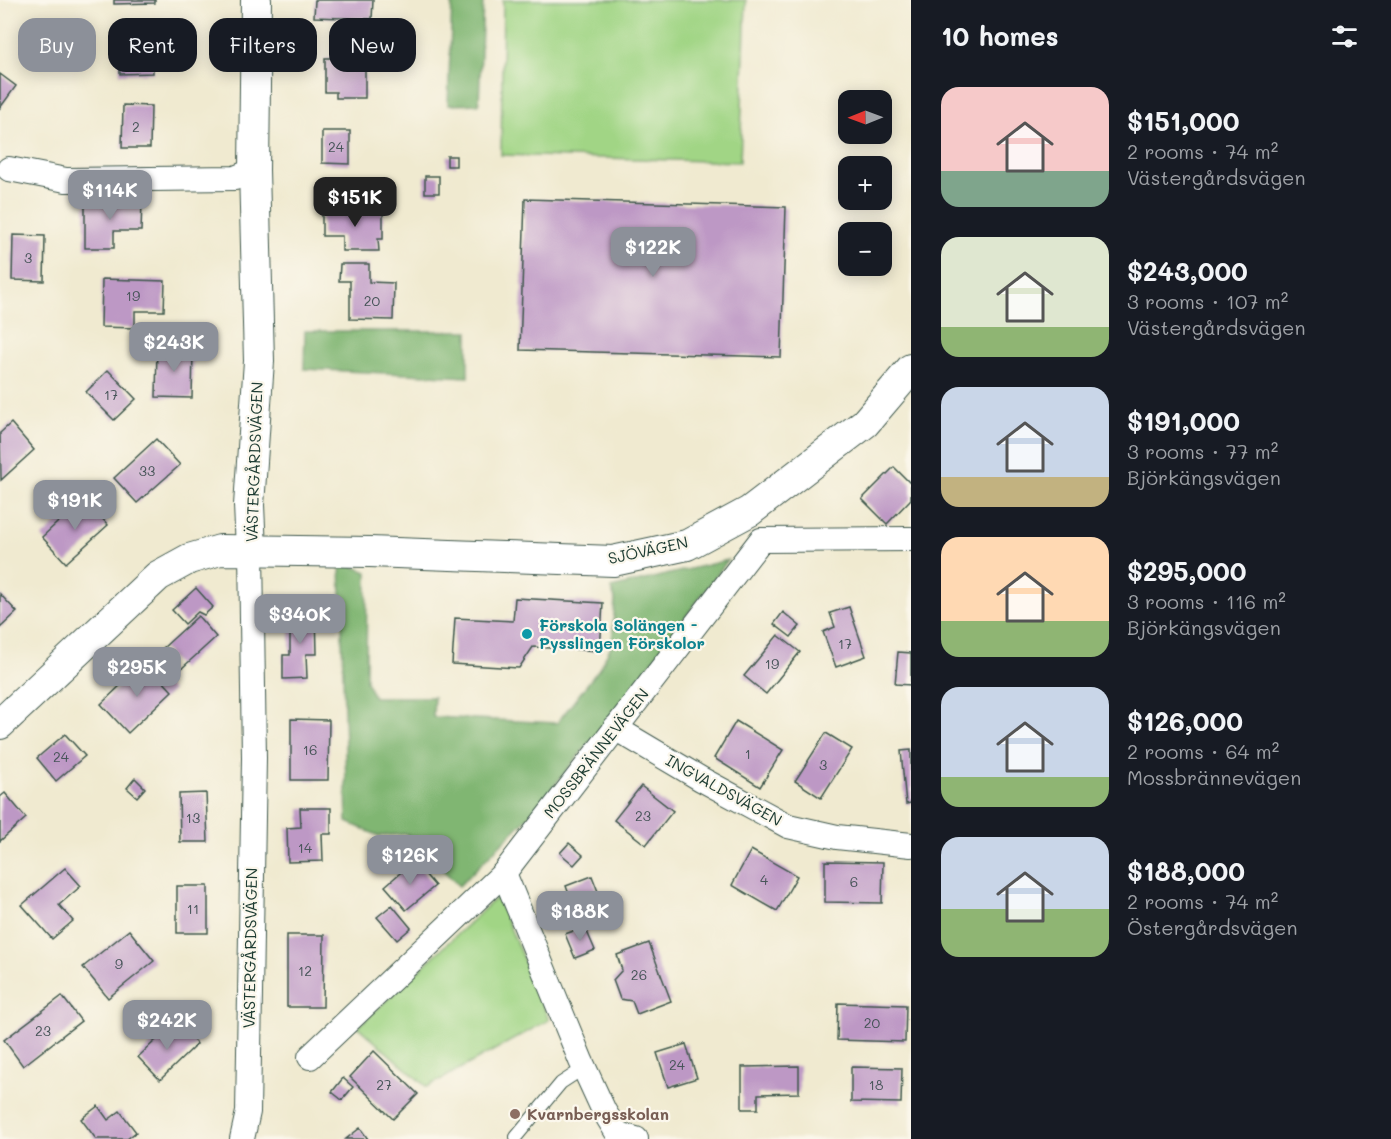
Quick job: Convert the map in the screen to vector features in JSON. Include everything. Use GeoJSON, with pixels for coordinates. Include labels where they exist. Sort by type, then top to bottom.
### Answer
{"type":"FeatureCollection","features":[{"type":"Feature","properties":{"kind":"street","name":"VÄSTERGÅRDSVÄGEN"},"geometry":{"type":"LineString","coordinates":[[242,1139],[248,1112],[254,758],[249,505],[259,361],[254,170],[256,0]]}},
{"type":"Feature","properties":{"kind":"street"},"geometry":{"type":"LineString","coordinates":[[9,169],[66,180],[235,178],[254,170]]}},
{"type":"Feature","properties":{"kind":"street","name":"SJÖVÄGEN"},"geometry":{"type":"LineString","coordinates":[[0,724],[158,576],[189,559],[214,552],[251,550],[613,561],[687,545],[750,511],[865,423],[911,369]]}},
{"type":"Feature","properties":{"kind":"street","name":"MOSSBRÄNNEVÄGEN"},"geometry":{"type":"LineString","coordinates":[[310,1057],[504,873],[761,540],[911,539]]}},
{"type":"Feature","properties":{"kind":"street","name":"INGVALDSVÄGEN"},"geometry":{"type":"LineString","coordinates":[[615,728],[701,779],[788,826],[837,837],[911,845]]}},
{"type":"Feature","properties":{"kind":"street"},"geometry":{"type":"LineString","coordinates":[[504,873],[604,1111],[618,1134],[636,1139]]}},
{"type":"Feature","properties":{"kind":"lane"},"geometry":{"type":"LineString","coordinates":[[516,1137],[561,1083],[584,1068]]}},
{"type":"Feature","properties":{"kind":"green space"},"geometry":{"type":"Polygon","coordinates":[[[452,0],[483,0],[479,104],[448,105],[452,0]]]}},
{"type":"Feature","properties":{"kind":"green space"},"geometry":{"type":"Polygon","coordinates":[[[503,0],[746,0],[740,162],[501,155],[503,0]]]}},
{"type":"Feature","properties":{"kind":"green space"},"geometry":{"type":"Polygon","coordinates":[[[305,331],[468,331],[468,377],[304,369],[305,331]]]}},
{"type":"Feature","properties":{"kind":"green space"},"geometry":{"type":"Polygon","coordinates":[[[728,560],[617,709],[530,815],[459,886],[407,834],[379,836],[347,822],[340,561],[367,572],[366,681],[374,697],[434,697],[433,717],[557,723],[599,669],[612,644],[615,599],[611,588],[728,560]]]}},
{"type":"Feature","properties":{"kind":"green space"},"geometry":{"type":"Polygon","coordinates":[[[497,897],[549,1020],[427,1087],[358,1027],[497,897]]]}},
{"type":"Feature","properties":{"kind":"building"},"geometry":{"type":"Polygon","coordinates":[[[114,0],[155,0],[155,3],[114,4],[114,0]]]}},
{"type":"Feature","properties":{"kind":"building"},"geometry":{"type":"Polygon","coordinates":[[[315,0],[373,0],[372,18],[314,17],[315,0]]]}},
{"type":"Feature","properties":{"kind":"building"},"geometry":{"type":"Polygon","coordinates":[[[325,58],[329,58],[329,72],[365,72],[365,98],[336,98],[336,92],[325,92],[325,58]]]}},
{"type":"Feature","properties":{"kind":"building"},"geometry":{"type":"Polygon","coordinates":[[[120,72],[153,72],[153,73],[120,74],[120,72]]]}},
{"type":"Feature","properties":{"kind":"building"},"geometry":{"type":"Polygon","coordinates":[[[0,74],[16,86],[0,108],[0,74]]]}},
{"type":"Feature","properties":{"kind":"building"},"geometry":{"type":"Polygon","coordinates":[[[123,105],[151,106],[150,148],[122,148],[123,105]]]}},
{"type":"Feature","properties":{"kind":"building"},"geometry":{"type":"Polygon","coordinates":[[[322,131],[350,131],[350,164],[322,163],[322,131]]]}},
{"type":"Feature","properties":{"kind":"building"},"geometry":{"type":"Polygon","coordinates":[[[447,156],[456,156],[456,166],[447,166],[447,156]]]}},
{"type":"Feature","properties":{"kind":"building"},"geometry":{"type":"Polygon","coordinates":[[[425,176],[439,176],[439,193],[425,193],[425,176]]]}},
{"type":"Feature","properties":{"kind":"building"},"geometry":{"type":"Polygon","coordinates":[[[525,199],[786,207],[781,357],[520,350],[525,199]]]}},
{"type":"Feature","properties":{"kind":"building"},"geometry":{"type":"Polygon","coordinates":[[[85,201],[142,201],[141,231],[114,231],[114,248],[85,248],[85,201]]]}},
{"type":"Feature","properties":{"kind":"building"},"geometry":{"type":"Polygon","coordinates":[[[341,207],[383,207],[383,239],[378,239],[379,251],[342,251],[342,236],[322,236],[322,212],[341,212],[341,207]]]}},
{"type":"Feature","properties":{"kind":"building"},"geometry":{"type":"Polygon","coordinates":[[[13,235],[45,236],[44,281],[12,280],[13,235]]]}},
{"type":"Feature","properties":{"kind":"building"},"geometry":{"type":"Polygon","coordinates":[[[340,264],[369,264],[369,282],[394,283],[393,320],[350,319],[350,281],[339,281],[340,264]]]}},
{"type":"Feature","properties":{"kind":"building"},"geometry":{"type":"Polygon","coordinates":[[[102,279],[165,281],[164,311],[135,311],[135,328],[101,327],[102,279]]]}},
{"type":"Feature","properties":{"kind":"building"},"geometry":{"type":"Polygon","coordinates":[[[157,348],[193,350],[192,398],[156,397],[157,348]]]}},
{"type":"Feature","properties":{"kind":"building"},"geometry":{"type":"Polygon","coordinates":[[[108,370],[136,399],[114,420],[86,392],[108,370]]]}},
{"type":"Feature","properties":{"kind":"building"},"geometry":{"type":"Polygon","coordinates":[[[11,423],[34,450],[1,480],[0,433],[11,423]]]}},
{"type":"Feature","properties":{"kind":"building"},"geometry":{"type":"Polygon","coordinates":[[[156,439],[180,465],[137,503],[114,478],[156,439]]]}},
{"type":"Feature","properties":{"kind":"building"},"geometry":{"type":"Polygon","coordinates":[[[894,467],[911,484],[911,499],[887,524],[862,499],[894,467]]]}},
{"type":"Feature","properties":{"kind":"building"},"geometry":{"type":"Polygon","coordinates":[[[84,498],[108,525],[66,563],[42,537],[84,498]]]}},
{"type":"Feature","properties":{"kind":"building"},"geometry":{"type":"Polygon","coordinates":[[[196,588],[213,607],[204,615],[198,612],[185,624],[172,610],[196,588]]]}},
{"type":"Feature","properties":{"kind":"building"},"geometry":{"type":"Polygon","coordinates":[[[0,594],[17,612],[0,628],[0,594]]]}},
{"type":"Feature","properties":{"kind":"building","name":"Förskola Solängen - Pysslingen Förskolor"},"geometry":{"type":"Polygon","coordinates":[[[515,598],[603,603],[600,651],[533,647],[519,668],[452,664],[455,618],[513,621],[515,598]]]}},
{"type":"Feature","properties":{"kind":"building"},"geometry":{"type":"Polygon","coordinates":[[[849,607],[866,656],[836,667],[823,632],[835,627],[830,613],[849,607]]]}},
{"type":"Feature","properties":{"kind":"building"},"geometry":{"type":"Polygon","coordinates":[[[316,612],[317,654],[306,654],[307,678],[283,679],[283,655],[290,655],[290,613],[316,612]]]}},
{"type":"Feature","properties":{"kind":"building"},"geometry":{"type":"Polygon","coordinates":[[[783,612],[800,626],[791,637],[774,624],[783,612]]]}},
{"type":"Feature","properties":{"kind":"building"},"geometry":{"type":"Polygon","coordinates":[[[198,616],[216,637],[181,669],[163,648],[198,616]]]}},
{"type":"Feature","properties":{"kind":"building"},"geometry":{"type":"Polygon","coordinates":[[[778,635],[800,652],[766,694],[744,676],[778,635]]]}},
{"type":"Feature","properties":{"kind":"building"},"geometry":{"type":"Polygon","coordinates":[[[898,652],[911,653],[911,685],[895,684],[898,652]]]}},
{"type":"Feature","properties":{"kind":"building"},"geometry":{"type":"Polygon","coordinates":[[[145,662],[172,691],[128,733],[101,704],[145,662]]]}},
{"type":"Feature","properties":{"kind":"building"},"geometry":{"type":"Polygon","coordinates":[[[291,719],[329,720],[328,780],[291,780],[291,719]]]}},
{"type":"Feature","properties":{"kind":"building"},"geometry":{"type":"Polygon","coordinates":[[[736,721],[783,750],[760,787],[714,758],[736,721]]]}},
{"type":"Feature","properties":{"kind":"building"},"geometry":{"type":"Polygon","coordinates":[[[826,733],[852,749],[821,798],[795,781],[826,733]]]}},
{"type":"Feature","properties":{"kind":"building"},"geometry":{"type":"Polygon","coordinates":[[[65,734],[85,756],[56,781],[37,758],[65,734]]]}},
{"type":"Feature","properties":{"kind":"building"},"geometry":{"type":"Polygon","coordinates":[[[911,750],[911,803],[906,804],[901,751],[911,750]]]}},
{"type":"Feature","properties":{"kind":"building"},"geometry":{"type":"Polygon","coordinates":[[[135,778],[145,788],[137,797],[127,788],[135,778]]]}},
{"type":"Feature","properties":{"kind":"building"},"geometry":{"type":"Polygon","coordinates":[[[641,786],[673,811],[646,845],[614,820],[641,786]]]}},
{"type":"Feature","properties":{"kind":"building"},"geometry":{"type":"Polygon","coordinates":[[[5,793],[26,818],[0,841],[0,797],[5,793]]]}},
{"type":"Feature","properties":{"kind":"building"},"geometry":{"type":"Polygon","coordinates":[[[206,793],[208,842],[180,842],[179,794],[206,793]]]}},
{"type":"Feature","properties":{"kind":"building"},"geometry":{"type":"Polygon","coordinates":[[[300,808],[331,808],[331,834],[322,834],[323,861],[288,862],[287,828],[301,827],[300,808]]]}},
{"type":"Feature","properties":{"kind":"building"},"geometry":{"type":"Polygon","coordinates":[[[569,843],[583,855],[574,865],[560,853],[569,843]]]}},
{"type":"Feature","properties":{"kind":"building"},"geometry":{"type":"Polygon","coordinates":[[[751,850],[797,876],[777,911],[732,885],[751,850]]]}},
{"type":"Feature","properties":{"kind":"building"},"geometry":{"type":"Polygon","coordinates":[[[414,861],[435,886],[406,910],[385,886],[414,861]]]}},
{"type":"Feature","properties":{"kind":"building"},"geometry":{"type":"Polygon","coordinates":[[[825,861],[883,862],[882,903],[825,902],[825,861]]]}},
{"type":"Feature","properties":{"kind":"building"},"geometry":{"type":"Polygon","coordinates":[[[65,868],[81,886],[59,905],[73,921],[52,939],[22,905],[65,868]]]}},
{"type":"Feature","properties":{"kind":"building"},"geometry":{"type":"Polygon","coordinates":[[[592,876],[606,912],[579,922],[566,886],[592,876]]]}},
{"type":"Feature","properties":{"kind":"building"},"geometry":{"type":"Polygon","coordinates":[[[177,886],[208,886],[208,933],[177,933],[177,886]]]}},
{"type":"Feature","properties":{"kind":"building"},"geometry":{"type":"Polygon","coordinates":[[[392,905],[411,928],[397,940],[377,917],[392,905]]]}},
{"type":"Feature","properties":{"kind":"building"},"geometry":{"type":"Polygon","coordinates":[[[585,927],[595,950],[575,958],[565,934],[585,927]]]}},
{"type":"Feature","properties":{"kind":"building"},"geometry":{"type":"Polygon","coordinates":[[[129,930],[154,961],[108,998],[83,967],[129,930]]]}},
{"type":"Feature","properties":{"kind":"building"},"geometry":{"type":"Polygon","coordinates":[[[287,935],[324,935],[323,1007],[287,1007],[287,935]]]}},
{"type":"Feature","properties":{"kind":"building"},"geometry":{"type":"Polygon","coordinates":[[[649,943],[671,1001],[637,1014],[632,1001],[620,999],[613,980],[622,970],[617,955],[649,943]]]}},
{"type":"Feature","properties":{"kind":"building"},"geometry":{"type":"Polygon","coordinates":[[[62,996],[81,1021],[23,1066],[4,1040],[62,996]]]}},
{"type":"Feature","properties":{"kind":"building"},"geometry":{"type":"Polygon","coordinates":[[[838,1003],[906,1005],[905,1042],[837,1040],[838,1003]]]}},
{"type":"Feature","properties":{"kind":"building"},"geometry":{"type":"Polygon","coordinates":[[[175,1022],[197,1044],[160,1080],[138,1057],[175,1022]]]}},
{"type":"Feature","properties":{"kind":"building"},"geometry":{"type":"Polygon","coordinates":[[[686,1044],[697,1078],[668,1087],[657,1053],[686,1044]]]}},
{"type":"Feature","properties":{"kind":"building"},"geometry":{"type":"Polygon","coordinates":[[[374,1051],[418,1094],[393,1119],[350,1077],[374,1051]]]}},
{"type":"Feature","properties":{"kind":"building"},"geometry":{"type":"Polygon","coordinates":[[[799,1066],[799,1093],[758,1094],[758,1109],[742,1109],[742,1067],[799,1066]]]}},
{"type":"Feature","properties":{"kind":"building"},"geometry":{"type":"Polygon","coordinates":[[[851,1067],[902,1068],[901,1103],[851,1102],[851,1067]]]}},
{"type":"Feature","properties":{"kind":"building"},"geometry":{"type":"Polygon","coordinates":[[[343,1078],[353,1087],[342,1100],[332,1092],[343,1078]]]}},
{"type":"Feature","properties":{"kind":"building"},"geometry":{"type":"Polygon","coordinates":[[[98,1106],[108,1120],[120,1111],[136,1132],[127,1139],[96,1139],[81,1119],[98,1106]]]}},
{"type":"Feature","properties":{"kind":"building"},"geometry":{"type":"Polygon","coordinates":[[[360,1128],[368,1139],[346,1139],[360,1128]]]}},
{"type":"Feature","properties":{"kind":"place","name":"Förskola Solängen - Pysslingen Förskolor"},"geometry":{"type":"Point","coordinates":[527,634]}},
{"type":"Feature","properties":{"kind":"place","name":"Kvarnbergsskolan"},"geometry":{"type":"Point","coordinates":[515,1114]}}]}
